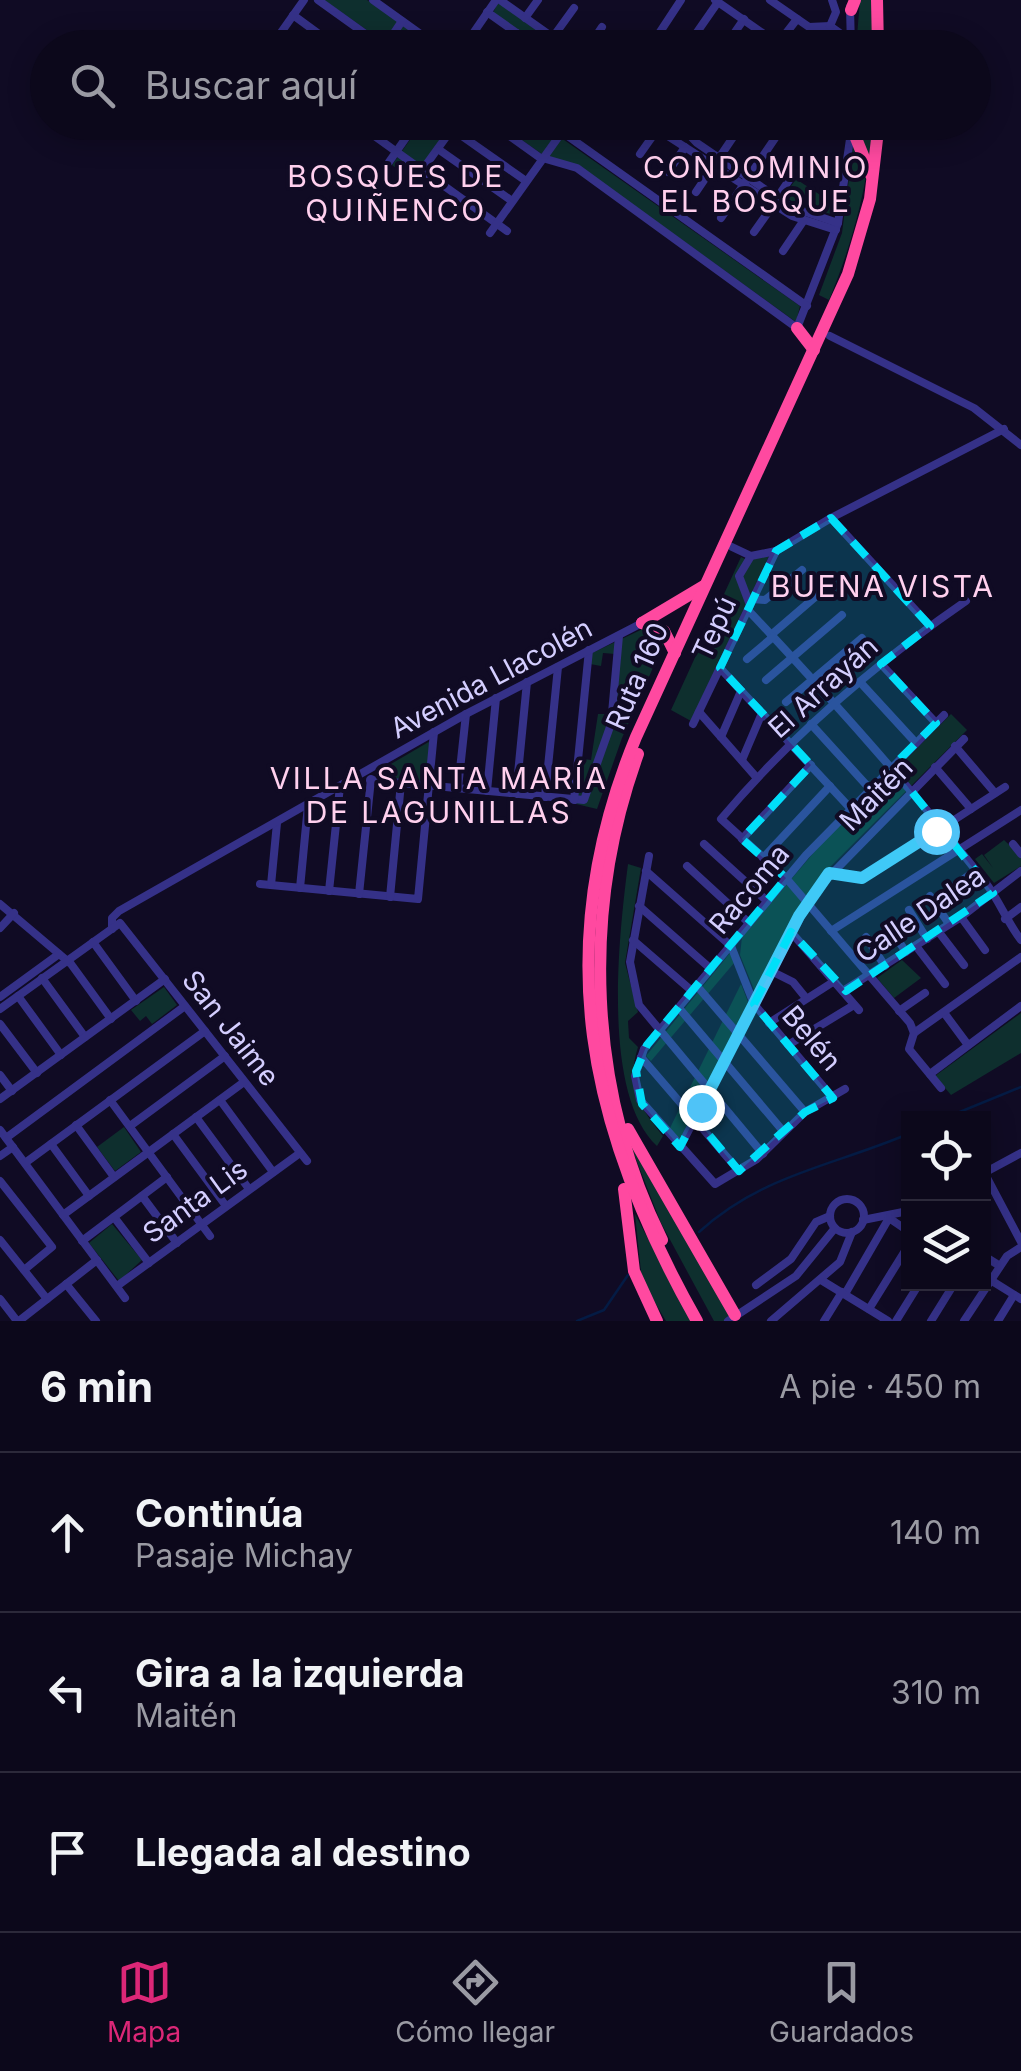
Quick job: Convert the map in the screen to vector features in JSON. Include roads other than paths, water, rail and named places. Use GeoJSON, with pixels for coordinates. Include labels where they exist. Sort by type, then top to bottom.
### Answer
{"type":"FeatureCollection","features":[{"type":"Feature","properties":{"kind":"highway"},"geometry":{"type":"LineString","coordinates":[[879,30],[881,0]]}},
{"type":"Feature","properties":{"kind":"highway"},"geometry":{"type":"LineString","coordinates":[[881,0],[884,30]]}},
{"type":"Feature","properties":{"kind":"highway"},"geometry":{"type":"LineString","coordinates":[[860,140],[867,156],[872,188]]}},
{"type":"Feature","properties":{"kind":"highway","name":"Ruta 160"},"geometry":{"type":"LineString","coordinates":[[697,1321],[650,1234],[617,1152],[598,1078],[590,1016],[594,894],[620,779],[854,259],[872,188],[876,140]]}},
{"type":"Feature","properties":{"kind":"highway","name":"Ruta 160"},"geometry":{"type":"LineString","coordinates":[[706,1321],[642,1196],[624,1141],[608,1070],[600,946],[618,821],[649,727],[830,336],[871,227],[883,140]]}},
{"type":"Feature","properties":{"kind":"highway"},"geometry":{"type":"LineString","coordinates":[[796,328],[814,350]]}},
{"type":"Feature","properties":{"kind":"highway"},"geometry":{"type":"LineString","coordinates":[[642,624],[706,585]]}},
{"type":"Feature","properties":{"kind":"highway"},"geometry":{"type":"LineString","coordinates":[[642,624],[664,631],[674,653]]}},
{"type":"Feature","properties":{"kind":"highway"},"geometry":{"type":"LineString","coordinates":[[608,1070],[635,1146],[737,1318]]}},
{"type":"Feature","properties":{"kind":"highway"},"geometry":{"type":"LineString","coordinates":[[617,1152],[634,1271],[658,1321]]}},
{"type":"Feature","properties":{"kind":"street"},"geometry":{"type":"LineString","coordinates":[[282,30],[304,0]]}},
{"type":"Feature","properties":{"kind":"street"},"geometry":{"type":"LineString","coordinates":[[318,0],[360,30]]}},
{"type":"Feature","properties":{"kind":"street"},"geometry":{"type":"LineString","coordinates":[[372,0],[415,30]]}},
{"type":"Feature","properties":{"kind":"street"},"geometry":{"type":"LineString","coordinates":[[475,30],[498,0],[543,30]]}},
{"type":"Feature","properties":{"kind":"street"},"geometry":{"type":"LineString","coordinates":[[525,18],[538,0]]}},
{"type":"Feature","properties":{"kind":"street"},"geometry":{"type":"LineString","coordinates":[[661,30],[682,0]]}},
{"type":"Feature","properties":{"kind":"street"},"geometry":{"type":"LineString","coordinates":[[735,10],[740,0]]}},
{"type":"Feature","properties":{"kind":"street"},"geometry":{"type":"LineString","coordinates":[[770,0],[815,29],[832,22]]}},
{"type":"Feature","properties":{"kind":"street"},"geometry":{"type":"LineString","coordinates":[[832,0],[832,22],[841,30]]}},
{"type":"Feature","properties":{"kind":"street"},"geometry":{"type":"LineString","coordinates":[[697,30],[716,1],[760,30]]}},
{"type":"Feature","properties":{"kind":"street"},"geometry":{"type":"LineString","coordinates":[[850,30],[852,3]]}},
{"type":"Feature","properties":{"kind":"street"},"geometry":{"type":"LineString","coordinates":[[558,30],[574,8]]}},
{"type":"Feature","properties":{"kind":"street"},"geometry":{"type":"LineString","coordinates":[[487,12],[513,30]]}},
{"type":"Feature","properties":{"kind":"street"},"geometry":{"type":"LineString","coordinates":[[293,15],[313,30]]}},
{"type":"Feature","properties":{"kind":"street"},"geometry":{"type":"LineString","coordinates":[[736,30],[744,19]]}},
{"type":"Feature","properties":{"kind":"street"},"geometry":{"type":"LineString","coordinates":[[791,30],[798,19]]}},
{"type":"Feature","properties":{"kind":"street"},"geometry":{"type":"LineString","coordinates":[[396,30],[402,21]]}},
{"type":"Feature","properties":{"kind":"street"},"geometry":{"type":"LineString","coordinates":[[599,30],[602,26]]}},
{"type":"Feature","properties":{"kind":"street"},"geometry":{"type":"LineString","coordinates":[[380,140],[507,231]]}},
{"type":"Feature","properties":{"kind":"street"},"geometry":{"type":"LineString","coordinates":[[389,162],[405,140]]}},
{"type":"Feature","properties":{"kind":"street"},"geometry":{"type":"LineString","coordinates":[[416,180],[444,140]]}},
{"type":"Feature","properties":{"kind":"street"},"geometry":{"type":"LineString","coordinates":[[472,140],[526,182]]}},
{"type":"Feature","properties":{"kind":"street"},"geometry":{"type":"LineString","coordinates":[[516,140],[543,158],[577,168],[796,328],[837,226],[850,140]]}},
{"type":"Feature","properties":{"kind":"street"},"geometry":{"type":"LineString","coordinates":[[490,232],[556,140]]}},
{"type":"Feature","properties":{"kind":"street"},"geometry":{"type":"LineString","coordinates":[[573,140],[807,306]]}},
{"type":"Feature","properties":{"kind":"street"},"geometry":{"type":"LineString","coordinates":[[640,154],[650,140]]}},
{"type":"Feature","properties":{"kind":"street"},"geometry":{"type":"LineString","coordinates":[[683,140],[804,220],[837,226]]}},
{"type":"Feature","properties":{"kind":"street"},"geometry":{"type":"LineString","coordinates":[[668,172],[693,140]]}},
{"type":"Feature","properties":{"kind":"street"},"geometry":{"type":"LineString","coordinates":[[696,192],[731,140]]}},
{"type":"Feature","properties":{"kind":"street"},"geometry":{"type":"LineString","coordinates":[[721,218],[774,140]]}},
{"type":"Feature","properties":{"kind":"street"},"geometry":{"type":"LineString","coordinates":[[438,149],[512,202]]}},
{"type":"Feature","properties":{"kind":"street"},"geometry":{"type":"LineString","coordinates":[[754,232],[800,164]]}},
{"type":"Feature","properties":{"kind":"street"},"geometry":{"type":"LineString","coordinates":[[627,205],[640,188]]}},
{"type":"Feature","properties":{"kind":"street"},"geometry":{"type":"LineString","coordinates":[[775,201],[837,226]]}},
{"type":"Feature","properties":{"kind":"street"},"geometry":{"type":"LineString","coordinates":[[783,251],[804,220]]}},
{"type":"Feature","properties":{"kind":"street"},"geometry":{"type":"LineString","coordinates":[[830,336],[974,408],[1021,444]]}},
{"type":"Feature","properties":{"kind":"street"},"geometry":{"type":"LineString","coordinates":[[732,547],[751,556],[776,551],[831,518],[1004,429]]}},
{"type":"Feature","properties":{"kind":"street"},"geometry":{"type":"LineString","coordinates":[[831,518],[930,626]]}},
{"type":"Feature","properties":{"kind":"street","name":"Tepú"},"geometry":{"type":"LineString","coordinates":[[694,724],[776,551]]}},
{"type":"Feature","properties":{"kind":"street"},"geometry":{"type":"LineString","coordinates":[[751,556],[739,576],[750,605],[772,636],[892,767],[976,870],[1021,940]]}},
{"type":"Feature","properties":{"kind":"street"},"geometry":{"type":"LineString","coordinates":[[750,605],[765,600],[802,570]]}},
{"type":"Feature","properties":{"kind":"street"},"geometry":{"type":"LineString","coordinates":[[747,659],[821,592]]}},
{"type":"Feature","properties":{"kind":"street","name":"El Arrayán"},"geometry":{"type":"LineString","coordinates":[[742,838],[721,819],[758,778],[811,724],[881,664],[966,601]]}},
{"type":"Feature","properties":{"kind":"street"},"geometry":{"type":"LineString","coordinates":[[766,680],[842,614]]}},
{"type":"Feature","properties":{"kind":"street","name":"Avenida Llacolén"},"geometry":{"type":"LineString","coordinates":[[112,929],[116,913],[466,714],[642,624]]}},
{"type":"Feature","properties":{"kind":"street"},"geometry":{"type":"LineString","coordinates":[[370,780],[584,800],[611,724],[619,636]]}},
{"type":"Feature","properties":{"kind":"street"},"geometry":{"type":"LineString","coordinates":[[786,702],[862,638]]}},
{"type":"Feature","properties":{"kind":"street"},"geometry":{"type":"LineString","coordinates":[[574,800],[589,650]]}},
{"type":"Feature","properties":{"kind":"street"},"geometry":{"type":"LineString","coordinates":[[881,664],[936,722]]}},
{"type":"Feature","properties":{"kind":"street"},"geometry":{"type":"LineString","coordinates":[[545,797],[558,667]]}},
{"type":"Feature","properties":{"kind":"street"},"geometry":{"type":"LineString","coordinates":[[720,668],[851,809]]}},
{"type":"Feature","properties":{"kind":"street"},"geometry":{"type":"LineString","coordinates":[[516,794],[527,682]]}},
{"type":"Feature","properties":{"kind":"street"},"geometry":{"type":"LineString","coordinates":[[860,682],[916,743]]}},
{"type":"Feature","properties":{"kind":"street"},"geometry":{"type":"LineString","coordinates":[[722,737],[741,690]]}},
{"type":"Feature","properties":{"kind":"street"},"geometry":{"type":"LineString","coordinates":[[487,791],[496,698]]}},
{"type":"Feature","properties":{"kind":"street"},"geometry":{"type":"LineString","coordinates":[[699,712],[758,778]]}},
{"type":"Feature","properties":{"kind":"street"},"geometry":{"type":"LineString","coordinates":[[742,760],[762,713]]}},
{"type":"Feature","properties":{"kind":"street"},"geometry":{"type":"LineString","coordinates":[[458,788],[466,714]]}},
{"type":"Feature","properties":{"kind":"street","name":"Racoma"},"geometry":{"type":"LineString","coordinates":[[641,1057],[766,900],[944,714]]}},
{"type":"Feature","properties":{"kind":"street"},"geometry":{"type":"LineString","coordinates":[[811,724],[870,789]]}},
{"type":"Feature","properties":{"kind":"street"},"geometry":{"type":"LineString","coordinates":[[260,884],[418,900],[434,732]]}},
{"type":"Feature","properties":{"kind":"street","name":"Maitén"},"geometry":{"type":"LineString","coordinates":[[680,1146],[808,902],[829,873],[964,738]]}},
{"type":"Feature","properties":{"kind":"street"},"geometry":{"type":"LineString","coordinates":[[956,746],[995,793]]}},
{"type":"Feature","properties":{"kind":"street"},"geometry":{"type":"LineString","coordinates":[[811,765],[742,838],[808,902],[914,1033]]}},
{"type":"Feature","properties":{"kind":"street"},"geometry":{"type":"LineString","coordinates":[[935,767],[970,809]]}},
{"type":"Feature","properties":{"kind":"street"},"geometry":{"type":"LineString","coordinates":[[359,894],[370,769]]}},
{"type":"Feature","properties":{"kind":"street"},"geometry":{"type":"LineString","coordinates":[[390,896],[401,783]]}},
{"type":"Feature","properties":{"kind":"street"},"geometry":{"type":"LineString","coordinates":[[329,890],[340,786]]}},
{"type":"Feature","properties":{"kind":"street"},"geometry":{"type":"LineString","coordinates":[[763,858],[830,786]]}},
{"type":"Feature","properties":{"kind":"street"},"geometry":{"type":"LineString","coordinates":[[829,873],[862,878],[1004,787]]}},
{"type":"Feature","properties":{"kind":"street"},"geometry":{"type":"LineString","coordinates":[[300,888],[308,805]]}},
{"type":"Feature","properties":{"kind":"street"},"geometry":{"type":"LineString","coordinates":[[831,931],[1021,810]]}},
{"type":"Feature","properties":{"kind":"street"},"geometry":{"type":"LineString","coordinates":[[271,885],[277,823]]}},
{"type":"Feature","properties":{"kind":"street"},"geometry":{"type":"LineString","coordinates":[[704,844],[766,900]]}},
{"type":"Feature","properties":{"kind":"street"},"geometry":{"type":"LineString","coordinates":[[1013,844],[1021,854]]}},
{"type":"Feature","properties":{"kind":"street"},"geometry":{"type":"LineString","coordinates":[[648,856],[630,967],[638,1002],[763,1154]]}},
{"type":"Feature","properties":{"kind":"street"},"geometry":{"type":"LineString","coordinates":[[687,866],[748,922]]}},
{"type":"Feature","properties":{"kind":"street"},"geometry":{"type":"LineString","coordinates":[[952,888],[976,870]]}},
{"type":"Feature","properties":{"kind":"street","name":"Belén"},"geometry":{"type":"LineString","coordinates":[[646,871],[730,946],[754,1004],[833,1098]]}},
{"type":"Feature","properties":{"kind":"street","name":"Calle Dalea"},"geometry":{"type":"LineString","coordinates":[[843,991],[927,939],[1021,871]]}},
{"type":"Feature","properties":{"kind":"street"},"geometry":{"type":"LineString","coordinates":[[930,896],[948,924]]}},
{"type":"Feature","properties":{"kind":"street"},"geometry":{"type":"LineString","coordinates":[[0,904],[67,961],[111,1019]]}},
{"type":"Feature","properties":{"kind":"street"},"geometry":{"type":"LineString","coordinates":[[639,906],[711,969]]}},
{"type":"Feature","properties":{"kind":"street"},"geometry":{"type":"LineString","coordinates":[[1005,919],[1021,907]]}},
{"type":"Feature","properties":{"kind":"street"},"geometry":{"type":"LineString","coordinates":[[909,910],[927,939]]}},
{"type":"Feature","properties":{"kind":"street"},"geometry":{"type":"LineString","coordinates":[[0,928],[14,913]]}},
{"type":"Feature","properties":{"kind":"street"},"geometry":{"type":"LineString","coordinates":[[960,916],[985,950]]}},
{"type":"Feature","properties":{"kind":"street","name":"San Jaime"},"geometry":{"type":"LineString","coordinates":[[112,929],[120,923],[307,1161]]}},
{"type":"Feature","properties":{"kind":"street"},"geometry":{"type":"LineString","coordinates":[[888,924],[906,952]]}},
{"type":"Feature","properties":{"kind":"street"},"geometry":{"type":"LineString","coordinates":[[0,1009],[112,929]]}},
{"type":"Feature","properties":{"kind":"street"},"geometry":{"type":"LineString","coordinates":[[938,931],[964,965]]}},
{"type":"Feature","properties":{"kind":"street","name":"Calle Dalea"},"geometry":{"type":"LineString","coordinates":[[788,1045],[856,1007],[791,932]]}},
{"type":"Feature","properties":{"kind":"street"},"geometry":{"type":"LineString","coordinates":[[866,937],[884,966]]}},
{"type":"Feature","properties":{"kind":"street"},"geometry":{"type":"LineString","coordinates":[[634,940],[695,989],[805,1112]]}},
{"type":"Feature","properties":{"kind":"street"},"geometry":{"type":"LineString","coordinates":[[93,942],[136,1000]]}},
{"type":"Feature","properties":{"kind":"street"},"geometry":{"type":"LineString","coordinates":[[916,946],[946,984]]}},
{"type":"Feature","properties":{"kind":"street"},"geometry":{"type":"LineString","coordinates":[[0,997],[59,954]]}},
{"type":"Feature","properties":{"kind":"street"},"geometry":{"type":"LineString","coordinates":[[941,1088],[908,1048],[914,1033],[1021,956]]}},
{"type":"Feature","properties":{"kind":"street"},"geometry":{"type":"LineString","coordinates":[[771,971],[790,980],[806,998]]}},
{"type":"Feature","properties":{"kind":"street"},"geometry":{"type":"LineString","coordinates":[[42,978],[85,1037]]}},
{"type":"Feature","properties":{"kind":"street"},"geometry":{"type":"LineString","coordinates":[[0,1100],[165,980]]}},
{"type":"Feature","properties":{"kind":"street"},"geometry":{"type":"LineString","coordinates":[[769,1023],[833,982]]}},
{"type":"Feature","properties":{"kind":"street"},"geometry":{"type":"LineString","coordinates":[[899,1011],[925,993]]}},
{"type":"Feature","properties":{"kind":"street"},"geometry":{"type":"LineString","coordinates":[[18,996],[62,1054]]}},
{"type":"Feature","properties":{"kind":"street"},"geometry":{"type":"LineString","coordinates":[[125,1298],[3,1134],[185,1006]]}},
{"type":"Feature","properties":{"kind":"street"},"geometry":{"type":"LineString","coordinates":[[930,1074],[1021,1006]]}},
{"type":"Feature","properties":{"kind":"street"},"geometry":{"type":"LineString","coordinates":[[678,1008],[783,1131]]}},
{"type":"Feature","properties":{"kind":"street"},"geometry":{"type":"LineString","coordinates":[[945,1014],[968,1046]]}},
{"type":"Feature","properties":{"kind":"street"},"geometry":{"type":"LineString","coordinates":[[0,1024],[36,1073]]}},
{"type":"Feature","properties":{"kind":"street"},"geometry":{"type":"LineString","coordinates":[[25,1163],[205,1031]]}},
{"type":"Feature","properties":{"kind":"street"},"geometry":{"type":"LineString","coordinates":[[130,1126],[225,1056]]}},
{"type":"Feature","properties":{"kind":"street"},"geometry":{"type":"LineString","coordinates":[[641,1057],[739,1171]]}},
{"type":"Feature","properties":{"kind":"street"},"geometry":{"type":"LineString","coordinates":[[641,1057],[634,1080],[640,1100],[713,1184],[763,1154],[805,1112],[845,1089]]}},
{"type":"Feature","properties":{"kind":"street"},"geometry":{"type":"LineString","coordinates":[[0,1075],[12,1091]]}},
{"type":"Feature","properties":{"kind":"street"},"geometry":{"type":"LineString","coordinates":[[63,1215],[244,1082]]}},
{"type":"Feature","properties":{"kind":"street"},"geometry":{"type":"LineString","coordinates":[[110,1100],[210,1236]]}},
{"type":"Feature","properties":{"kind":"street"},"geometry":{"type":"LineString","coordinates":[[220,1100],[274,1172]]}},
{"type":"Feature","properties":{"kind":"street"},"geometry":{"type":"LineString","coordinates":[[196,1117],[250,1190]]}},
{"type":"Feature","properties":{"kind":"street"},"geometry":{"type":"LineString","coordinates":[[76,1125],[114,1177]]}},
{"type":"Feature","properties":{"kind":"street"},"geometry":{"type":"LineString","coordinates":[[173,1134],[226,1206]]}},
{"type":"Feature","properties":{"kind":"street"},"geometry":{"type":"LineString","coordinates":[[51,1144],[89,1196]]}},
{"type":"Feature","properties":{"kind":"street"},"geometry":{"type":"LineString","coordinates":[[0,1156],[12,1147]]}},
{"type":"Feature","properties":{"kind":"street","name":"Santa Lis"},"geometry":{"type":"LineString","coordinates":[[117,1286],[300,1153]]}},
{"type":"Feature","properties":{"kind":"street"},"geometry":{"type":"LineString","coordinates":[[991,1169],[1020,1155]]}},
{"type":"Feature","properties":{"kind":"street"},"geometry":{"type":"LineString","coordinates":[[82,1241],[167,1177]]}},
{"type":"Feature","properties":{"kind":"street"},"geometry":{"type":"LineString","coordinates":[[0,1181],[52,1247],[24,1270]]}},
{"type":"Feature","properties":{"kind":"street"},"geometry":{"type":"LineString","coordinates":[[991,1186],[1021,1245],[991,1274]]}},
{"type":"Feature","properties":{"kind":"street"},"geometry":{"type":"LineString","coordinates":[[0,1205],[11,1196]]}},
{"type":"Feature","properties":{"kind":"street"},"geometry":{"type":"LineString","coordinates":[[142,1196],[176,1243]]}},
{"type":"Feature","properties":{"kind":"street"},"geometry":{"type":"LineString","coordinates":[[756,1285],[791,1259],[816,1222],[830,1216],[835,1204],[850,1200],[861,1208],[863,1220]]}},
{"type":"Feature","properties":{"kind":"street"},"geometry":{"type":"LineString","coordinates":[[775,1320],[845,1255],[852,1232],[863,1220],[901,1214]]}},
{"type":"Feature","properties":{"kind":"street"},"geometry":{"type":"LineString","coordinates":[[830,1216],[835,1228]]}},
{"type":"Feature","properties":{"kind":"street"},"geometry":{"type":"LineString","coordinates":[[114,1217],[148,1263]]}},
{"type":"Feature","properties":{"kind":"street"},"geometry":{"type":"LineString","coordinates":[[890,1218],[901,1226]]}},
{"type":"Feature","properties":{"kind":"street"},"geometry":{"type":"LineString","coordinates":[[824,1321],[890,1218]]}},
{"type":"Feature","properties":{"kind":"street"},"geometry":{"type":"LineString","coordinates":[[737,1318],[803,1270],[835,1228]]}},
{"type":"Feature","properties":{"kind":"street"},"geometry":{"type":"LineString","coordinates":[[835,1228],[852,1232]]}},
{"type":"Feature","properties":{"kind":"street"},"geometry":{"type":"LineString","coordinates":[[0,1240],[47,1299]]}},
{"type":"Feature","properties":{"kind":"street"},"geometry":{"type":"LineString","coordinates":[[866,1321],[901,1258]]}},
{"type":"Feature","properties":{"kind":"street"},"geometry":{"type":"LineString","coordinates":[[0,1299],[18,1321],[97,1260]]}},
{"type":"Feature","properties":{"kind":"street"},"geometry":{"type":"LineString","coordinates":[[991,1260],[1000,1266]]}},
{"type":"Feature","properties":{"kind":"street"},"geometry":{"type":"LineString","coordinates":[[820,1280],[888,1321]]}},
{"type":"Feature","properties":{"kind":"street"},"geometry":{"type":"LineString","coordinates":[[991,1280],[1018,1297],[998,1321]]}},
{"type":"Feature","properties":{"kind":"street"},"geometry":{"type":"LineString","coordinates":[[66,1284],[93,1317],[81,1321]]}},
{"type":"Feature","properties":{"kind":"street"},"geometry":{"type":"LineString","coordinates":[[896,1321],[915,1291]]}},
{"type":"Feature","properties":{"kind":"street"},"geometry":{"type":"LineString","coordinates":[[931,1321],[950,1291]]}},
{"type":"Feature","properties":{"kind":"street"},"geometry":{"type":"LineString","coordinates":[[964,1321],[980,1291]]}},
{"type":"Feature","properties":{"kind":"waterway"},"geometry":{"type":"LineString","coordinates":[[962,1111],[1021,1087]]}},
{"type":"Feature","properties":{"kind":"waterway"},"geometry":{"type":"LineString","coordinates":[[699,1232],[723,1212],[773,1184],[901,1137]]}},
{"type":"Feature","properties":{"kind":"waterway"},"geometry":{"type":"LineString","coordinates":[[577,1321],[604,1310],[628,1275]]}},
{"type":"Feature","properties":{"kind":"district","name":"CONDOMINIO EL BOSQUE"},"geometry":{"type":"Point","coordinates":[756,185]}},
{"type":"Feature","properties":{"kind":"district","name":"BOSQUES DE QUIÑENCO"},"geometry":{"type":"Point","coordinates":[396,194]}},
{"type":"Feature","properties":{"kind":"district","name":"BUENA VISTA"},"geometry":{"type":"Point","coordinates":[883,587]}},
{"type":"Feature","properties":{"kind":"district","name":"VILLA SANTA MARÍA DE LAGUNILLAS"},"geometry":{"type":"Point","coordinates":[439,796]}}]}
